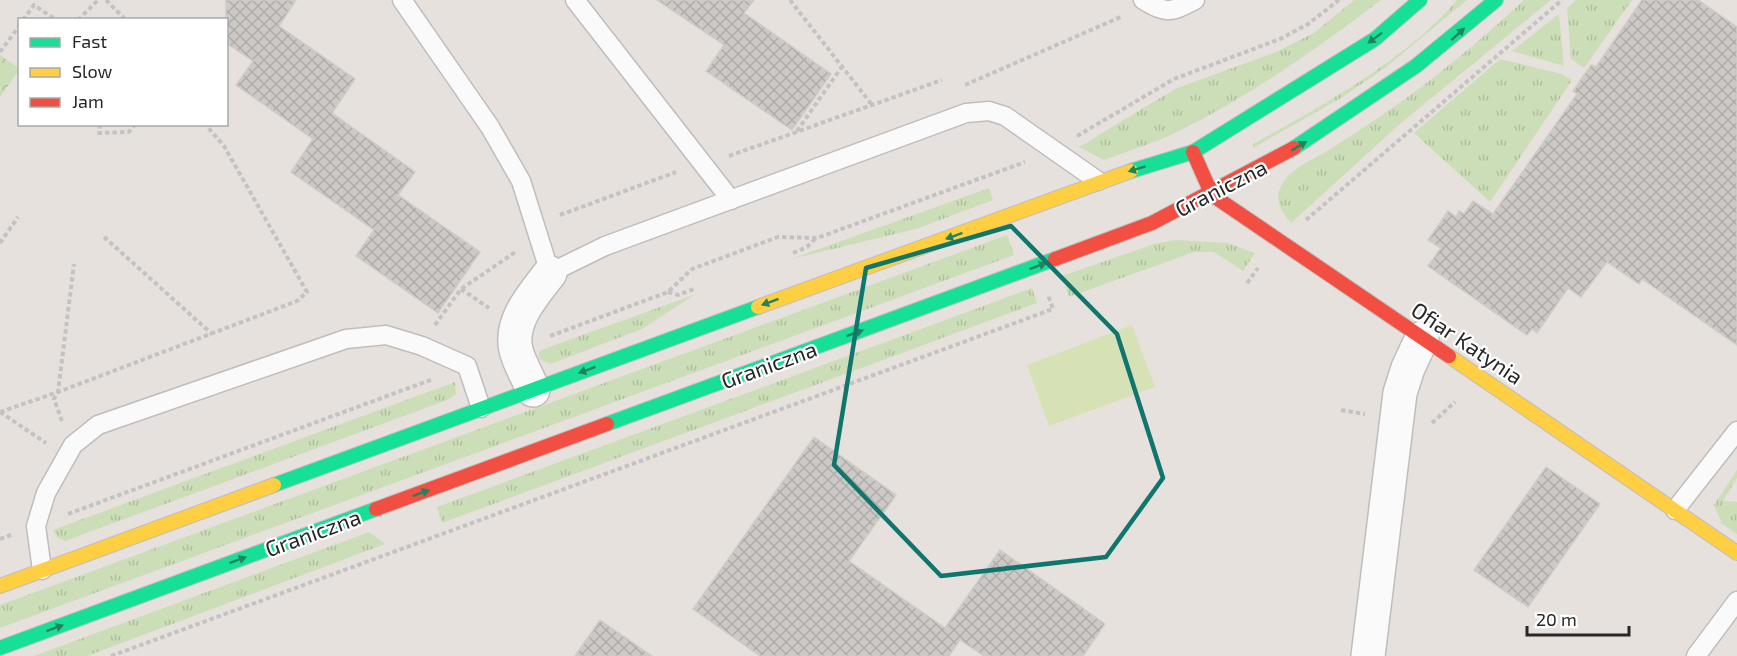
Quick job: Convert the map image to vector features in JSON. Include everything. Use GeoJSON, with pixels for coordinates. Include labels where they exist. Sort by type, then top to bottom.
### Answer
{"type":"FeatureCollection","features":[{"type":"Feature","properties":{"kind":"street","name":"Graniczna"},"geometry":{"type":"LineString","coordinates":[[0,585],[1098,182],[1193,152],[1375,39],[1420,0]]}},
{"type":"Feature","properties":{"kind":"street","name":"Graniczna"},"geometry":{"type":"LineString","coordinates":[[0,648],[1152,223],[1212,195],[1332,126],[1385,92],[1431,57],[1496,0]]}},
{"type":"Feature","properties":{"kind":"street"},"geometry":{"type":"LineString","coordinates":[[1193,152],[1212,195]]}},
{"type":"Feature","properties":{"kind":"street","name":"Ofiar Katynia"},"geometry":{"type":"LineString","coordinates":[[1212,195],[1737,553]]}},
{"type":"Feature","properties":{"kind":"street"},"geometry":{"type":"LineString","coordinates":[[533,390],[515,349],[518,325],[527,302],[550,273]]}},
{"type":"Feature","properties":{"kind":"street"},"geometry":{"type":"LineString","coordinates":[[1368,656],[1400,393],[1408,368],[1422,338]]}},
{"type":"Feature","properties":{"kind":"lane"},"geometry":{"type":"LineString","coordinates":[[402,0],[490,127],[516,172],[550,273],[605,246],[966,113],[989,111],[1005,116],[1098,182]]}},
{"type":"Feature","properties":{"kind":"lane"},"geometry":{"type":"LineString","coordinates":[[575,0],[731,200]]}},
{"type":"Feature","properties":{"kind":"lane"},"geometry":{"type":"LineString","coordinates":[[1147,2],[1162,11],[1175,11],[1194,0]]}},
{"type":"Feature","properties":{"kind":"lane"},"geometry":{"type":"LineString","coordinates":[[42,570],[36,526],[46,493],[73,445],[98,425],[346,339],[386,335],[422,346],[467,366],[481,408]]}},
{"type":"Feature","properties":{"kind":"lane"},"geometry":{"type":"LineString","coordinates":[[1675,510],[1737,431]]}},
{"type":"Feature","properties":{"kind":"lane"},"geometry":{"type":"LineString","coordinates":[[1696,656],[1731,626],[1737,601]]}},
{"type":"Feature","properties":{"kind":"path"},"geometry":{"type":"LineString","coordinates":[[80,18],[98,0]]}},
{"type":"Feature","properties":{"kind":"path"},"geometry":{"type":"LineString","coordinates":[[108,0],[124,18]]}},
{"type":"Feature","properties":{"kind":"path"},"geometry":{"type":"LineString","coordinates":[[790,0],[872,105]]}},
{"type":"Feature","properties":{"kind":"path"},"geometry":{"type":"LineString","coordinates":[[515,349],[668,292],[692,269],[778,237],[817,238],[1001,171],[1052,149],[1161,85],[1188,72],[1280,39],[1308,24],[1340,0]]}},
{"type":"Feature","properties":{"kind":"path"},"geometry":{"type":"LineString","coordinates":[[1247,283],[1280,243],[1562,0]]}},
{"type":"Feature","properties":{"kind":"path"},"geometry":{"type":"LineString","coordinates":[[956,89],[1147,2]]}},
{"type":"Feature","properties":{"kind":"path"},"geometry":{"type":"LineString","coordinates":[[24,18],[34,5],[53,18]]}},
{"type":"Feature","properties":{"kind":"path"},"geometry":{"type":"LineString","coordinates":[[0,52],[18,28]]}},
{"type":"Feature","properties":{"kind":"path"},"geometry":{"type":"LineString","coordinates":[[796,131],[841,68]]}},
{"type":"Feature","properties":{"kind":"path"},"geometry":{"type":"LineString","coordinates":[[422,346],[461,289],[537,237],[563,212],[665,174],[704,166],[942,80]]}},
{"type":"Feature","properties":{"kind":"path"},"geometry":{"type":"LineString","coordinates":[[100,126],[99,133],[129,132],[134,126]]}},
{"type":"Feature","properties":{"kind":"path"},"geometry":{"type":"LineString","coordinates":[[207,126],[224,146],[307,292]]}},
{"type":"Feature","properties":{"kind":"path"},"geometry":{"type":"LineString","coordinates":[[0,243],[18,217]]}},
{"type":"Feature","properties":{"kind":"path"},"geometry":{"type":"LineString","coordinates":[[104,237],[212,334]]}},
{"type":"Feature","properties":{"kind":"path"},"geometry":{"type":"LineString","coordinates":[[793,253],[807,247],[817,238]]}},
{"type":"Feature","properties":{"kind":"path"},"geometry":{"type":"LineString","coordinates":[[0,412],[58,392],[74,264]]}},
{"type":"Feature","properties":{"kind":"path"},"geometry":{"type":"LineString","coordinates":[[461,289],[496,312]]}},
{"type":"Feature","properties":{"kind":"path"},"geometry":{"type":"LineString","coordinates":[[668,292],[678,295],[694,289]]}},
{"type":"Feature","properties":{"kind":"path"},"geometry":{"type":"LineString","coordinates":[[111,656],[1053,309]]}},
{"type":"Feature","properties":{"kind":"path"},"geometry":{"type":"LineString","coordinates":[[0,539],[467,366]]}},
{"type":"Feature","properties":{"kind":"path"},"geometry":{"type":"LineString","coordinates":[[1341,410],[1368,415]]}},
{"type":"Feature","properties":{"kind":"path"},"geometry":{"type":"LineString","coordinates":[[0,412],[51,447]]}},
{"type":"Feature","properties":{"kind":"highlighted area"},"geometry":{"type":"Polygon","coordinates":[[[1011,226],[1117,334],[1163,478],[1106,557],[941,576],[834,465],[866,268],[1011,226]]]}},
{"type":"Feature","properties":{"kind":"green space"},"geometry":{"type":"Polygon","coordinates":[[[1354,0],[1381,0],[1282,71],[1204,118],[1168,136],[1104,160],[1079,147],[1175,89],[1276,52],[1314,33],[1354,0]]]}},
{"type":"Feature","properties":{"kind":"green space"},"geometry":{"type":"Polygon","coordinates":[[[1457,0],[1467,0],[1385,68],[1341,98],[1253,148],[1253,144],[1334,98],[1389,61],[1415,41],[1457,0]]]}},
{"type":"Feature","properties":{"kind":"green space"},"geometry":{"type":"Polygon","coordinates":[[[1524,0],[1551,0],[1401,123],[1291,223],[1284,215],[1278,196],[1281,186],[1291,174],[1408,97],[1479,41],[1524,0]]]}},
{"type":"Feature","properties":{"kind":"green space"},"geometry":{"type":"Polygon","coordinates":[[[1576,0],[1632,0],[1584,68],[1571,59],[1567,8],[1576,0]]]}},
{"type":"Feature","properties":{"kind":"green space"},"geometry":{"type":"Polygon","coordinates":[[[1559,14],[1564,66],[1512,51],[1559,14]]]}},
{"type":"Feature","properties":{"kind":"green space"},"geometry":{"type":"Polygon","coordinates":[[[0,55],[18,68],[18,72],[0,97],[0,55]]]}},
{"type":"Feature","properties":{"kind":"green space"},"geometry":{"type":"Polygon","coordinates":[[[1500,59],[1562,74],[1572,80],[1490,202],[1414,133],[1500,59]]]}},
{"type":"Feature","properties":{"kind":"green space"},"geometry":{"type":"Polygon","coordinates":[[[989,188],[993,200],[916,229],[791,259],[989,188]]]}},
{"type":"Feature","properties":{"kind":"green space"},"geometry":{"type":"Polygon","coordinates":[[[1007,235],[1014,255],[0,628],[0,605],[1007,235]]]}},
{"type":"Feature","properties":{"kind":"green space"},"geometry":{"type":"Polygon","coordinates":[[[1176,240],[1227,243],[1255,253],[1243,271],[1214,252],[1194,252],[1069,297],[1062,276],[1154,244],[1176,240]]]}},
{"type":"Feature","properties":{"kind":"green space"},"geometry":{"type":"Polygon","coordinates":[[[1032,288],[1037,303],[442,523],[437,507],[1032,288]]]}},
{"type":"Feature","properties":{"kind":"green space"},"geometry":{"type":"Polygon","coordinates":[[[696,294],[642,329],[550,364],[539,359],[539,352],[544,349],[696,294]]]}},
{"type":"Feature","properties":{"kind":"green space"},"geometry":{"type":"Polygon","coordinates":[[[1132,325],[1155,387],[1049,426],[1027,365],[1132,325]]]}},
{"type":"Feature","properties":{"kind":"green space"},"geometry":{"type":"Polygon","coordinates":[[[455,382],[456,394],[450,399],[65,541],[58,538],[53,530],[455,382]]]}},
{"type":"Feature","properties":{"kind":"green space"},"geometry":{"type":"Polygon","coordinates":[[[1737,470],[1737,478],[1723,501],[1737,502],[1737,534],[1722,524],[1714,505],[1737,470]]]}},
{"type":"Feature","properties":{"kind":"green space"},"geometry":{"type":"Polygon","coordinates":[[[369,532],[385,544],[87,656],[34,656],[369,532]]]}},
{"type":"Feature","properties":{"kind":"building"},"geometry":{"type":"Polygon","coordinates":[[[226,0],[296,0],[279,26],[355,79],[332,113],[415,172],[398,195],[480,252],[438,313],[356,256],[374,230],[291,172],[313,139],[236,85],[253,61],[228,44],[228,18],[226,18],[226,0]]]}},
{"type":"Feature","properties":{"kind":"building"},"geometry":{"type":"Polygon","coordinates":[[[657,0],[754,0],[744,13],[831,74],[792,130],[706,71],[724,45],[657,0]]]}},
{"type":"Feature","properties":{"kind":"building"},"geometry":{"type":"Polygon","coordinates":[[[1642,0],[1698,0],[1737,27],[1737,345],[1642,279],[1639,284],[1607,262],[1581,297],[1568,288],[1537,333],[1532,329],[1527,335],[1428,266],[1441,248],[1428,240],[1448,211],[1456,217],[1459,211],[1464,214],[1473,201],[1493,214],[1577,94],[1573,91],[1591,65],[1596,67],[1642,0]]]}},
{"type":"Feature","properties":{"kind":"building"},"geometry":{"type":"Polygon","coordinates":[[[814,437],[896,495],[849,561],[945,628],[1000,550],[1105,624],[1083,656],[984,656],[960,640],[949,656],[760,656],[693,609],[814,437]]]}},
{"type":"Feature","properties":{"kind":"building"},"geometry":{"type":"Polygon","coordinates":[[[1546,467],[1600,504],[1528,607],[1474,570],[1546,467]]]}},
{"type":"Feature","properties":{"kind":"building"},"geometry":{"type":"Polygon","coordinates":[[[600,620],[652,656],[575,656],[600,620]]]}},
{"type":"Feature","properties":{"kind":"traffic: fast"},"geometry":{"type":"LineString","coordinates":[[1131,171],[1193,152],[1375,39],[1420,0]]}},
{"type":"Feature","properties":{"kind":"traffic: fast"},"geometry":{"type":"LineString","coordinates":[[1294,148],[1416,66],[1496,0]]}},
{"type":"Feature","properties":{"kind":"traffic: fast"},"geometry":{"type":"LineString","coordinates":[[607,424],[1055,259]]}},
{"type":"Feature","properties":{"kind":"traffic: fast"},"geometry":{"type":"LineString","coordinates":[[274,485],[758,307]]}},
{"type":"Feature","properties":{"kind":"traffic: fast"},"geometry":{"type":"LineString","coordinates":[[0,648],[376,509]]}},
{"type":"Feature","properties":{"kind":"traffic: slow"},"geometry":{"type":"LineString","coordinates":[[758,307],[1131,171]]}},
{"type":"Feature","properties":{"kind":"traffic: slow"},"geometry":{"type":"LineString","coordinates":[[1449,356],[1737,553]]}},
{"type":"Feature","properties":{"kind":"traffic: slow"},"geometry":{"type":"LineString","coordinates":[[0,586],[274,485]]}},
{"type":"Feature","properties":{"kind":"traffic: jam"},"geometry":{"type":"LineString","coordinates":[[1055,259],[1152,223],[1294,148]]}},
{"type":"Feature","properties":{"kind":"traffic: jam"},"geometry":{"type":"LineString","coordinates":[[1193,152],[1212,195],[1449,356]]}},
{"type":"Feature","properties":{"kind":"traffic: jam"},"geometry":{"type":"LineString","coordinates":[[376,509],[607,424]]}}]}
